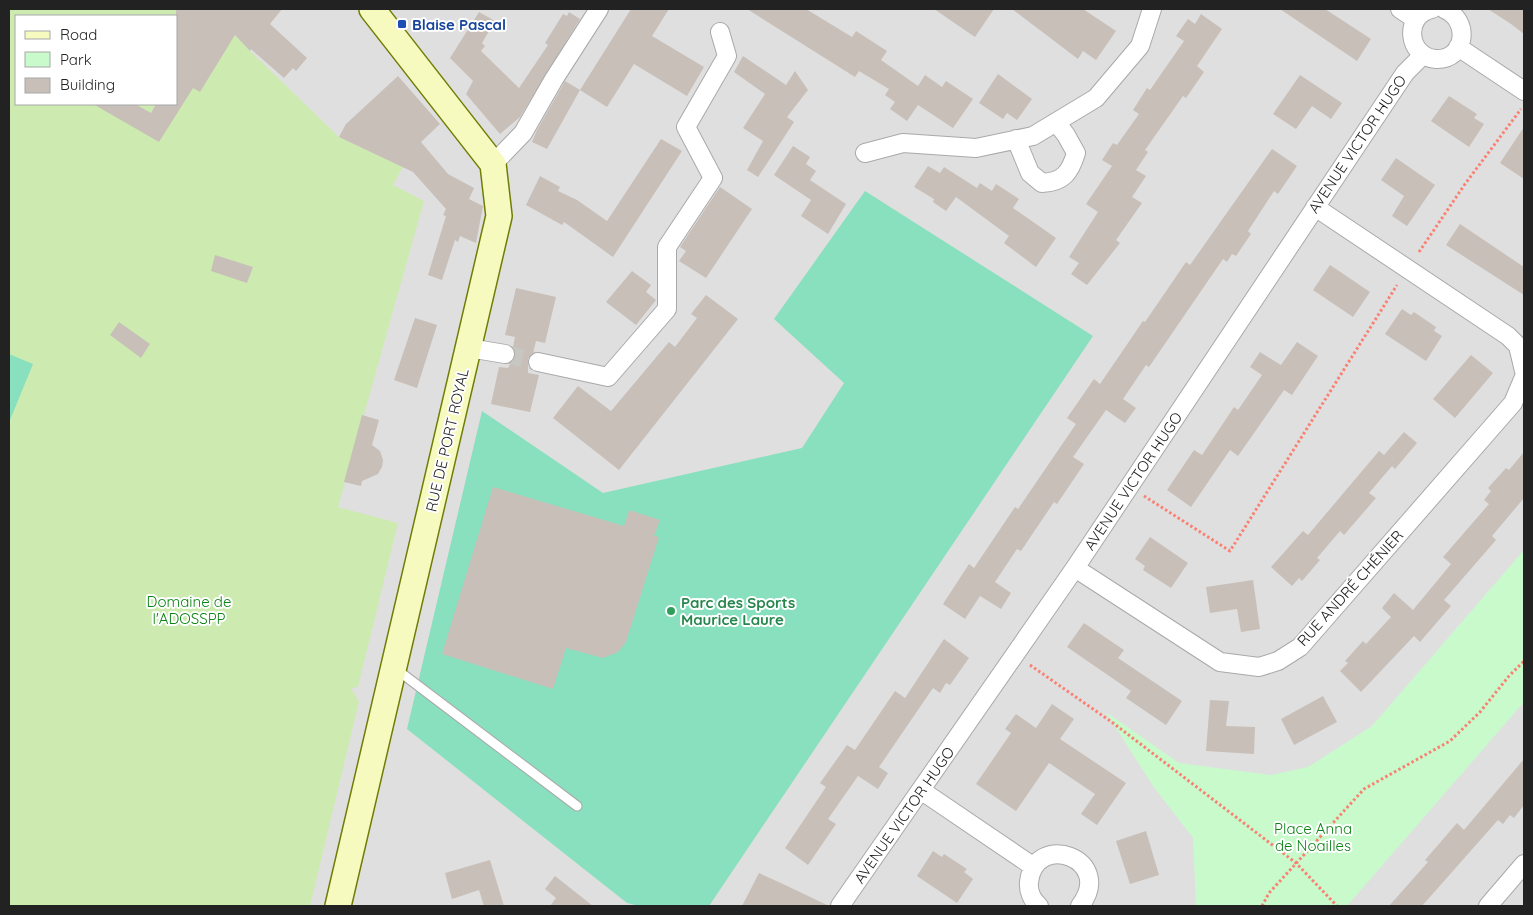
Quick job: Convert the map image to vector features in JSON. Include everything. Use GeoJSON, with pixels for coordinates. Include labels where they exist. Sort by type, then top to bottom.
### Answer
{"type":"FeatureCollection","features":[{"type":"Feature","properties":{"kind":"street"},"geometry":{"type":"LineString","coordinates":[[372,9],[493,164],[523,133],[554,79],[599,9]]}},
{"type":"Feature","properties":{"kind":"street"},"geometry":{"type":"LineString","coordinates":[[865,153],[903,142],[976,148],[1033,136],[1096,98],[1140,46],[1152,9]]}},
{"type":"Feature","properties":{"kind":"street"},"geometry":{"type":"LineString","coordinates":[[1400,9],[1416,20]]}},
{"type":"Feature","properties":{"kind":"street"},"geometry":{"type":"LineString","coordinates":[[1432,9],[1421,14],[1412,27],[1413,43],[1424,55],[1438,59],[1453,53],[1458,47],[1462,32],[1456,17],[1448,10]]}},
{"type":"Feature","properties":{"kind":"street"},"geometry":{"type":"LineString","coordinates":[[538,362],[608,377],[667,309],[667,247],[713,178],[686,127],[727,56],[720,32]]}},
{"type":"Feature","properties":{"kind":"street"},"geometry":{"type":"LineString","coordinates":[[1458,47],[1524,91]]}},
{"type":"Feature","properties":{"kind":"street","name":"AVENUE VICTOR HUGO"},"geometry":{"type":"LineString","coordinates":[[840,906],[1015,655],[1405,73],[1424,55]]}},
{"type":"Feature","properties":{"kind":"street"},"geometry":{"type":"LineString","coordinates":[[1016,139],[1030,173],[1042,183],[1055,182],[1071,169],[1076,153],[1056,122]]}},
{"type":"Feature","properties":{"kind":"street","name":"RUE DE PORT ROYAL"},"geometry":{"type":"LineString","coordinates":[[338,906],[499,216],[493,164]]}},
{"type":"Feature","properties":{"kind":"street"},"geometry":{"type":"LineString","coordinates":[[1315,207],[1508,336],[1518,346],[1524,371]]}},
{"type":"Feature","properties":{"kind":"street"},"geometry":{"type":"LineString","coordinates":[[469,348],[505,354]]}},
{"type":"Feature","properties":{"kind":"street","name":"RUE ANDRÉ CHÉNIER"},"geometry":{"type":"LineString","coordinates":[[1074,568],[1220,662],[1258,667],[1278,661],[1300,647],[1513,403],[1524,377]]}},
{"type":"Feature","properties":{"kind":"street"},"geometry":{"type":"LineString","coordinates":[[922,791],[1034,867]]}},
{"type":"Feature","properties":{"kind":"street"},"geometry":{"type":"LineString","coordinates":[[1039,906],[1031,896],[1029,886],[1034,867],[1041,860],[1055,854],[1070,856],[1079,861],[1085,868],[1089,888],[1080,906]]}},
{"type":"Feature","properties":{"kind":"street"},"geometry":{"type":"LineString","coordinates":[[1488,906],[1524,864]]}},
{"type":"Feature","properties":{"kind":"lane"},"geometry":{"type":"LineString","coordinates":[[394,668],[578,806]]}},
{"type":"Feature","properties":{"kind":"path"},"geometry":{"type":"LineString","coordinates":[[1129,486],[1230,551],[1408,269],[1464,184],[1524,104]]}},
{"type":"Feature","properties":{"kind":"path"},"geometry":{"type":"LineString","coordinates":[[1015,655],[1113,722],[1296,863],[1337,906]]}},
{"type":"Feature","properties":{"kind":"path"},"geometry":{"type":"LineString","coordinates":[[1262,906],[1269,893],[1364,789],[1450,741],[1480,712],[1509,676],[1524,661]]}},
{"type":"Feature","properties":{"kind":"shaded area"},"geometry":{"type":"Polygon","coordinates":[[[9,9],[1524,9],[1524,906],[9,906],[9,9]]]}},
{"type":"Feature","properties":{"kind":"green space","name":"Domaine de l'ADOSSPP"},"geometry":{"type":"Polygon","coordinates":[[[9,9],[211,9],[250,51],[339,137],[403,167],[393,185],[424,201],[338,507],[398,523],[358,687],[351,688],[359,702],[310,906],[9,906],[9,9]]]}},
{"type":"Feature","properties":{"kind":"green space","name":"Parc des Sports Maurice Laure"},"geometry":{"type":"Polygon","coordinates":[[[865,191],[1093,336],[709,906],[639,906],[627,903],[407,729],[482,411],[603,493],[802,448],[844,383],[774,319],[865,191]]]}},
{"type":"Feature","properties":{"kind":"green space"},"geometry":{"type":"Polygon","coordinates":[[[9,354],[33,364],[10,420],[9,420],[9,354]]]}},
{"type":"Feature","properties":{"kind":"green space","name":"Place Anna de Noailles"},"geometry":{"type":"Polygon","coordinates":[[[1524,550],[1524,702],[1347,906],[1196,906],[1193,838],[1153,786],[1106,712],[1179,763],[1271,775],[1308,767],[1372,726],[1524,550]]]}},
{"type":"Feature","properties":{"kind":"building"},"geometry":{"type":"Polygon","coordinates":[[[176,9],[282,9],[270,24],[307,58],[296,71],[293,68],[284,78],[251,49],[250,51],[235,35],[200,92],[193,88],[159,142],[95,105],[137,105],[151,113],[155,105],[178,105],[178,15],[176,15],[176,9]]]}},
{"type":"Feature","properties":{"kind":"building"},"geometry":{"type":"Polygon","coordinates":[[[631,9],[669,9],[652,36],[704,67],[687,96],[634,64],[607,107],[580,90],[631,9]]]}},
{"type":"Feature","properties":{"kind":"building"},"geometry":{"type":"Polygon","coordinates":[[[747,9],[806,9],[852,37],[856,31],[887,51],[881,60],[918,86],[925,75],[942,87],[946,81],[973,99],[953,128],[918,105],[907,121],[890,109],[895,102],[885,95],[889,89],[859,71],[855,77],[747,9]]]}},
{"type":"Feature","properties":{"kind":"building"},"geometry":{"type":"Polygon","coordinates":[[[934,9],[994,9],[975,37],[934,9]]]}},
{"type":"Feature","properties":{"kind":"building"},"geometry":{"type":"Polygon","coordinates":[[[1012,9],[1083,9],[1116,31],[1096,60],[1083,51],[1078,59],[1012,9]]]}},
{"type":"Feature","properties":{"kind":"building"},"geometry":{"type":"Polygon","coordinates":[[[1280,9],[1325,9],[1371,39],[1357,61],[1280,9]]]}},
{"type":"Feature","properties":{"kind":"building"},"geometry":{"type":"Polygon","coordinates":[[[1488,9],[1524,9],[1524,34],[1511,24],[1488,9]]]}},
{"type":"Feature","properties":{"kind":"building"},"geometry":{"type":"Polygon","coordinates":[[[479,12],[495,21],[482,43],[485,46],[481,51],[519,88],[548,45],[545,43],[563,14],[567,16],[569,12],[580,19],[520,117],[500,134],[466,94],[473,81],[450,58],[479,12]]]}},
{"type":"Feature","properties":{"kind":"building"},"geometry":{"type":"Polygon","coordinates":[[[1201,14],[1222,29],[1197,66],[1204,72],[1186,98],[1183,96],[1145,150],[1148,152],[1136,170],[1146,176],[1132,197],[1142,203],[1116,240],[1120,243],[1087,285],[1071,274],[1079,263],[1069,257],[1098,212],[1086,204],[1112,166],[1102,160],[1113,143],[1117,145],[1139,114],[1133,110],[1147,88],[1150,90],[1184,41],[1176,36],[1188,19],[1195,24],[1201,14]]]}},
{"type":"Feature","properties":{"kind":"building"},"geometry":{"type":"Polygon","coordinates":[[[743,56],[786,85],[795,71],[808,90],[787,117],[794,122],[758,177],[747,170],[763,141],[743,128],[765,94],[734,72],[743,56]]]}},
{"type":"Feature","properties":{"kind":"building"},"geometry":{"type":"Polygon","coordinates":[[[998,74],[1032,99],[1017,120],[1007,113],[1003,119],[979,103],[998,74]]]}},
{"type":"Feature","properties":{"kind":"building"},"geometry":{"type":"Polygon","coordinates":[[[1300,75],[1342,103],[1331,119],[1312,106],[1296,129],[1273,114],[1300,75]]]}},
{"type":"Feature","properties":{"kind":"building"},"geometry":{"type":"Polygon","coordinates":[[[398,76],[440,124],[421,142],[448,174],[474,188],[469,199],[483,206],[476,243],[460,236],[458,242],[455,240],[442,280],[428,275],[446,216],[443,215],[446,209],[413,172],[339,137],[346,124],[398,76]]]}},
{"type":"Feature","properties":{"kind":"building"},"geometry":{"type":"Polygon","coordinates":[[[565,81],[580,90],[547,149],[532,142],[565,81]]]}},
{"type":"Feature","properties":{"kind":"building"},"geometry":{"type":"Polygon","coordinates":[[[1449,96],[1477,114],[1474,118],[1484,124],[1469,147],[1431,121],[1449,96]]]}},
{"type":"Feature","properties":{"kind":"building"},"geometry":{"type":"Polygon","coordinates":[[[1524,127],[1524,179],[1500,163],[1524,127]]]}},
{"type":"Feature","properties":{"kind":"building"},"geometry":{"type":"Polygon","coordinates":[[[661,139],[682,151],[613,257],[564,222],[562,225],[526,205],[540,176],[560,187],[558,191],[577,200],[607,221],[661,139]]]}},
{"type":"Feature","properties":{"kind":"building"},"geometry":{"type":"Polygon","coordinates":[[[793,146],[810,157],[806,164],[816,171],[810,180],[846,204],[828,234],[801,216],[811,200],[774,175],[793,146]]]}},
{"type":"Feature","properties":{"kind":"building"},"geometry":{"type":"Polygon","coordinates":[[[1272,149],[1297,166],[1278,194],[1274,191],[1248,231],[1251,234],[1236,256],[1232,254],[1227,262],[1223,259],[1149,367],[1146,365],[1123,399],[1136,408],[1125,423],[1106,410],[1073,457],[1084,464],[1057,504],[1054,502],[1021,551],[1017,549],[995,582],[1011,593],[1001,609],[980,596],[965,619],[943,604],[969,564],[974,568],[1015,507],[1018,509],[1076,424],[1067,418],[1094,379],[1100,384],[1186,262],[1190,265],[1272,149]]]}},
{"type":"Feature","properties":{"kind":"building"},"geometry":{"type":"Polygon","coordinates":[[[1396,158],[1435,185],[1407,226],[1392,216],[1404,196],[1381,180],[1396,158]]]}},
{"type":"Feature","properties":{"kind":"building"},"geometry":{"type":"Polygon","coordinates":[[[928,166],[940,173],[944,167],[977,188],[980,183],[992,191],[996,184],[1019,199],[1013,208],[1056,238],[1036,267],[1004,243],[1009,236],[956,197],[946,211],[933,202],[934,199],[914,187],[928,166]]]}},
{"type":"Feature","properties":{"kind":"building"},"geometry":{"type":"Polygon","coordinates":[[[720,187],[752,209],[706,278],[679,261],[686,251],[680,247],[720,187]]]}},
{"type":"Feature","properties":{"kind":"building"},"geometry":{"type":"Polygon","coordinates":[[[1460,224],[1524,267],[1524,295],[1446,245],[1460,224]]]}},
{"type":"Feature","properties":{"kind":"building"},"geometry":{"type":"Polygon","coordinates":[[[215,255],[253,267],[247,283],[211,271],[215,255]]]}},
{"type":"Feature","properties":{"kind":"building"},"geometry":{"type":"Polygon","coordinates":[[[1330,265],[1370,292],[1353,317],[1313,290],[1330,265]]]}},
{"type":"Feature","properties":{"kind":"building"},"geometry":{"type":"Polygon","coordinates":[[[632,271],[651,285],[646,292],[656,300],[636,325],[606,302],[632,271]]]}},
{"type":"Feature","properties":{"kind":"building"},"geometry":{"type":"Polygon","coordinates":[[[516,288],[556,297],[545,343],[536,341],[533,353],[528,359],[528,373],[539,375],[530,412],[491,404],[499,367],[508,368],[515,356],[513,347],[515,337],[505,335],[516,288]]]}},
{"type":"Feature","properties":{"kind":"building"},"geometry":{"type":"Polygon","coordinates":[[[706,295],[738,319],[619,470],[553,418],[578,386],[611,411],[669,342],[675,347],[697,318],[691,314],[706,295]]]}},
{"type":"Feature","properties":{"kind":"building"},"geometry":{"type":"Polygon","coordinates":[[[1402,309],[1411,315],[1414,312],[1436,327],[1434,331],[1442,336],[1426,361],[1385,334],[1402,309]]]}},
{"type":"Feature","properties":{"kind":"building"},"geometry":{"type":"Polygon","coordinates":[[[415,318],[437,325],[417,388],[394,380],[415,318]]]}},
{"type":"Feature","properties":{"kind":"building"},"geometry":{"type":"Polygon","coordinates":[[[119,322],[150,344],[141,358],[110,335],[119,322]]]}},
{"type":"Feature","properties":{"kind":"building"},"geometry":{"type":"Polygon","coordinates":[[[1297,342],[1318,356],[1292,395],[1284,390],[1238,456],[1230,450],[1191,507],[1167,490],[1194,450],[1202,455],[1234,407],[1238,410],[1262,375],[1250,367],[1260,352],[1281,365],[1297,342]]]}},
{"type":"Feature","properties":{"kind":"building"},"geometry":{"type":"Polygon","coordinates":[[[1471,355],[1493,373],[1455,418],[1433,399],[1471,355]]]}},
{"type":"Feature","properties":{"kind":"building"},"geometry":{"type":"Polygon","coordinates":[[[362,415],[379,420],[372,445],[380,451],[383,460],[378,474],[362,481],[361,486],[344,482],[362,415]]]}},
{"type":"Feature","properties":{"kind":"building"},"geometry":{"type":"Polygon","coordinates":[[[1404,432],[1417,443],[1395,469],[1392,466],[1369,493],[1376,498],[1344,535],[1340,531],[1317,558],[1320,560],[1302,581],[1299,578],[1292,586],[1271,567],[1303,531],[1308,535],[1379,451],[1384,455],[1404,432]]]}},
{"type":"Feature","properties":{"kind":"building"},"geometry":{"type":"Polygon","coordinates":[[[1524,452],[1524,498],[1492,536],[1496,540],[1444,600],[1451,606],[1420,642],[1414,636],[1361,692],[1340,671],[1348,663],[1345,661],[1363,641],[1366,644],[1391,617],[1382,608],[1394,593],[1413,610],[1451,564],[1443,557],[1489,504],[1484,500],[1491,491],[1488,488],[1506,468],[1509,470],[1524,452]]]}},
{"type":"Feature","properties":{"kind":"building"},"geometry":{"type":"Polygon","coordinates":[[[493,487],[624,526],[629,510],[660,520],[654,536],[659,537],[626,642],[618,652],[603,658],[566,648],[553,689],[442,654],[493,487]]]}},
{"type":"Feature","properties":{"kind":"building"},"geometry":{"type":"Polygon","coordinates":[[[1150,537],[1188,563],[1171,588],[1143,570],[1145,566],[1135,559],[1150,537]]]}},
{"type":"Feature","properties":{"kind":"building"},"geometry":{"type":"Polygon","coordinates":[[[1253,580],[1260,629],[1241,632],[1237,609],[1210,613],[1206,587],[1253,580]]]}},
{"type":"Feature","properties":{"kind":"building"},"geometry":{"type":"Polygon","coordinates":[[[1084,623],[1124,650],[1118,658],[1182,701],[1166,725],[1126,698],[1131,691],[1067,647],[1084,623]]]}},
{"type":"Feature","properties":{"kind":"building"},"geometry":{"type":"Polygon","coordinates":[[[944,639],[969,658],[950,685],[946,683],[940,693],[933,688],[879,767],[888,773],[878,789],[858,776],[828,819],[836,824],[808,865],[785,848],[826,787],[820,783],[847,745],[855,750],[895,691],[905,698],[944,639]]]}},
{"type":"Feature","properties":{"kind":"building"},"geometry":{"type":"Polygon","coordinates":[[[1323,696],[1337,722],[1294,745],[1281,719],[1323,696]]]}},
{"type":"Feature","properties":{"kind":"building"},"geometry":{"type":"Polygon","coordinates":[[[1210,700],[1229,701],[1226,726],[1255,727],[1254,754],[1206,751],[1210,700]]]}},
{"type":"Feature","properties":{"kind":"building"},"geometry":{"type":"Polygon","coordinates":[[[1052,704],[1074,719],[1060,739],[1126,783],[1097,825],[1081,814],[1095,794],[1049,763],[1016,811],[976,784],[1011,733],[1005,729],[1016,714],[1036,728],[1052,704]]]}},
{"type":"Feature","properties":{"kind":"building"},"geometry":{"type":"Polygon","coordinates":[[[1524,759],[1524,805],[1514,818],[1510,815],[1503,824],[1498,820],[1422,906],[1389,906],[1428,862],[1425,860],[1457,823],[1464,830],[1524,759]]]}},
{"type":"Feature","properties":{"kind":"building"},"geometry":{"type":"Polygon","coordinates":[[[1146,831],[1159,875],[1130,884],[1116,841],[1146,831]]]}},
{"type":"Feature","properties":{"kind":"building"},"geometry":{"type":"Polygon","coordinates":[[[933,851],[942,857],[944,854],[967,869],[964,872],[973,879],[957,903],[917,876],[933,851]]]}},
{"type":"Feature","properties":{"kind":"building"},"geometry":{"type":"Polygon","coordinates":[[[490,860],[504,906],[484,906],[479,890],[452,899],[445,873],[490,860]]]}},
{"type":"Feature","properties":{"kind":"building"},"geometry":{"type":"Polygon","coordinates":[[[759,873],[783,884],[829,906],[742,906],[759,873]]]}},
{"type":"Feature","properties":{"kind":"building"},"geometry":{"type":"Polygon","coordinates":[[[555,876],[593,906],[550,906],[556,898],[545,889],[555,876]]]}},
{"type":"Feature","properties":{"kind":"tunnel"},"geometry":{"type":"LineString","coordinates":[[505,354],[538,362]]}},
{"type":"Feature","properties":{"kind":"place","name":"Blaise Pascal"},"geometry":{"type":"Point","coordinates":[402,24]}},
{"type":"Feature","properties":{"kind":"place","name":"Parc des Sports Maurice Laure"},"geometry":{"type":"Point","coordinates":[671,611]}}]}
